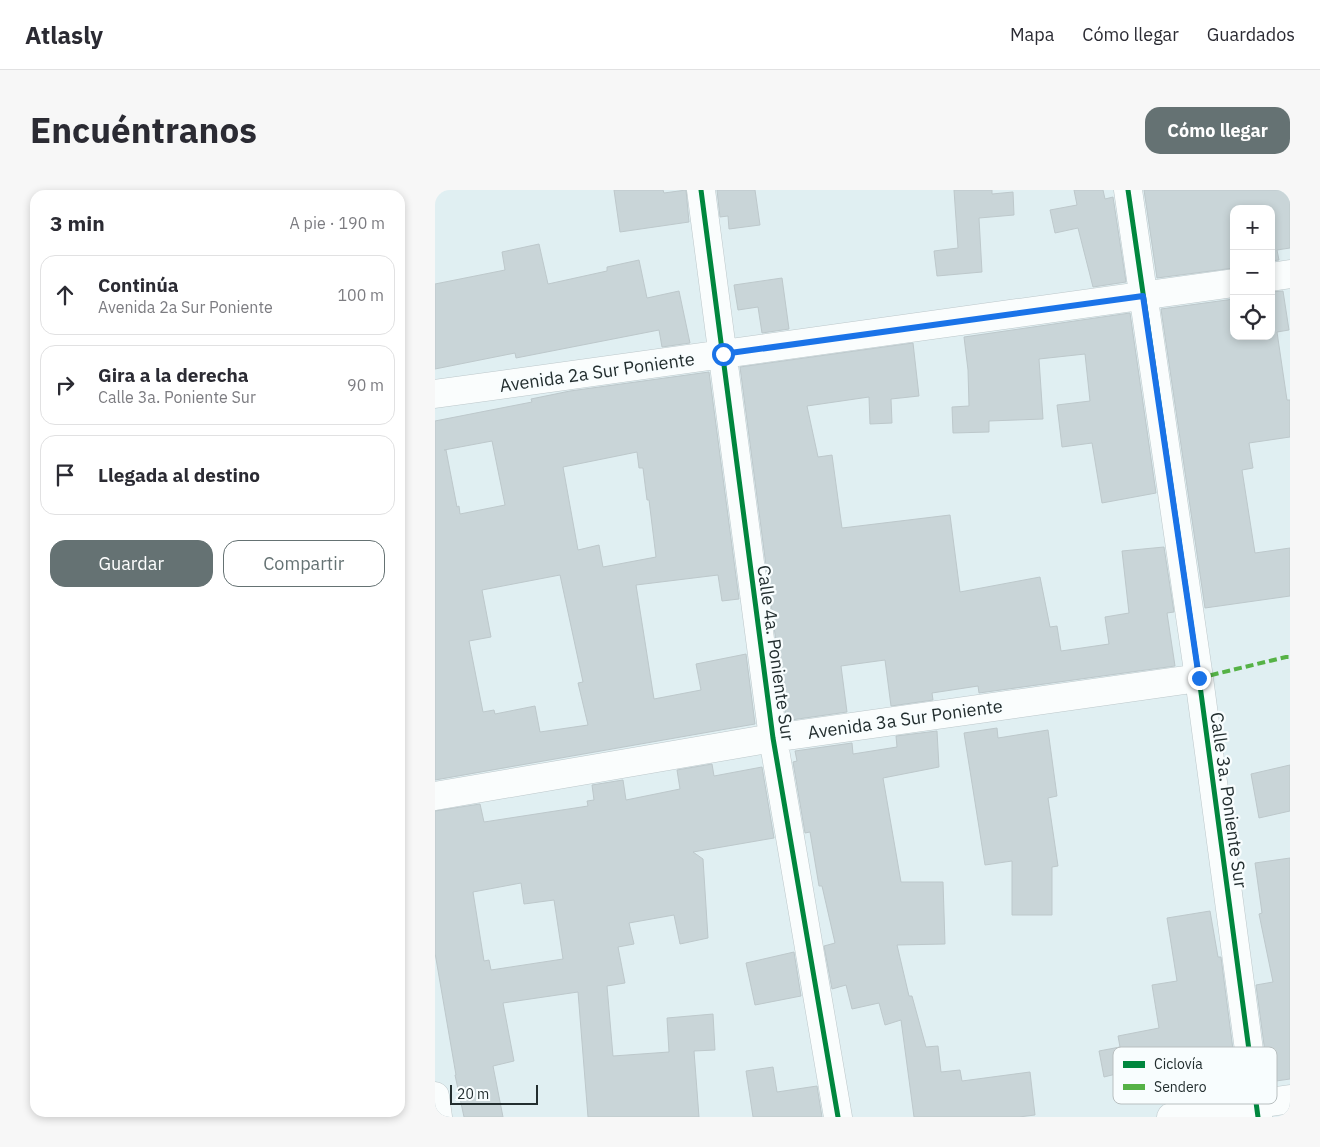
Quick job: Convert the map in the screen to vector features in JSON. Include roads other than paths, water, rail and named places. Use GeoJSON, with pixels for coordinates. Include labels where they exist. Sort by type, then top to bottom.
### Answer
{"type":"FeatureCollection","features":[{"type":"Feature","properties":{"kind":"street","name":"Calle 4a. Poniente Sur"},"geometry":{"type":"LineString","coordinates":[[701,190],[773,738],[838,1117]]}},
{"type":"Feature","properties":{"kind":"street","name":"Calle 3a. Poniente Sur"},"geometry":{"type":"LineString","coordinates":[[1128,190],[1199,678],[1248,1047]]}},
{"type":"Feature","properties":{"kind":"street"},"geometry":{"type":"LineString","coordinates":[[1275,276],[1290,274]]}},
{"type":"Feature","properties":{"kind":"street","name":"Avenida 2a Sur Poniente"},"geometry":{"type":"LineString","coordinates":[[435,394],[1230,283]]}},
{"type":"Feature","properties":{"kind":"street","name":"Avenida 3a Sur Poniente"},"geometry":{"type":"LineString","coordinates":[[435,796],[773,738],[1199,678]]}},
{"type":"Feature","properties":{"kind":"street"},"geometry":{"type":"LineString","coordinates":[[435,1096],[438,1117]]}},
{"type":"Feature","properties":{"kind":"street"},"geometry":{"type":"LineString","coordinates":[[1277,1104],[1290,1099]]}},
{"type":"Feature","properties":{"kind":"street"},"geometry":{"type":"LineString","coordinates":[[1171,1117],[1257,1111],[1276,1104]]}}]}
